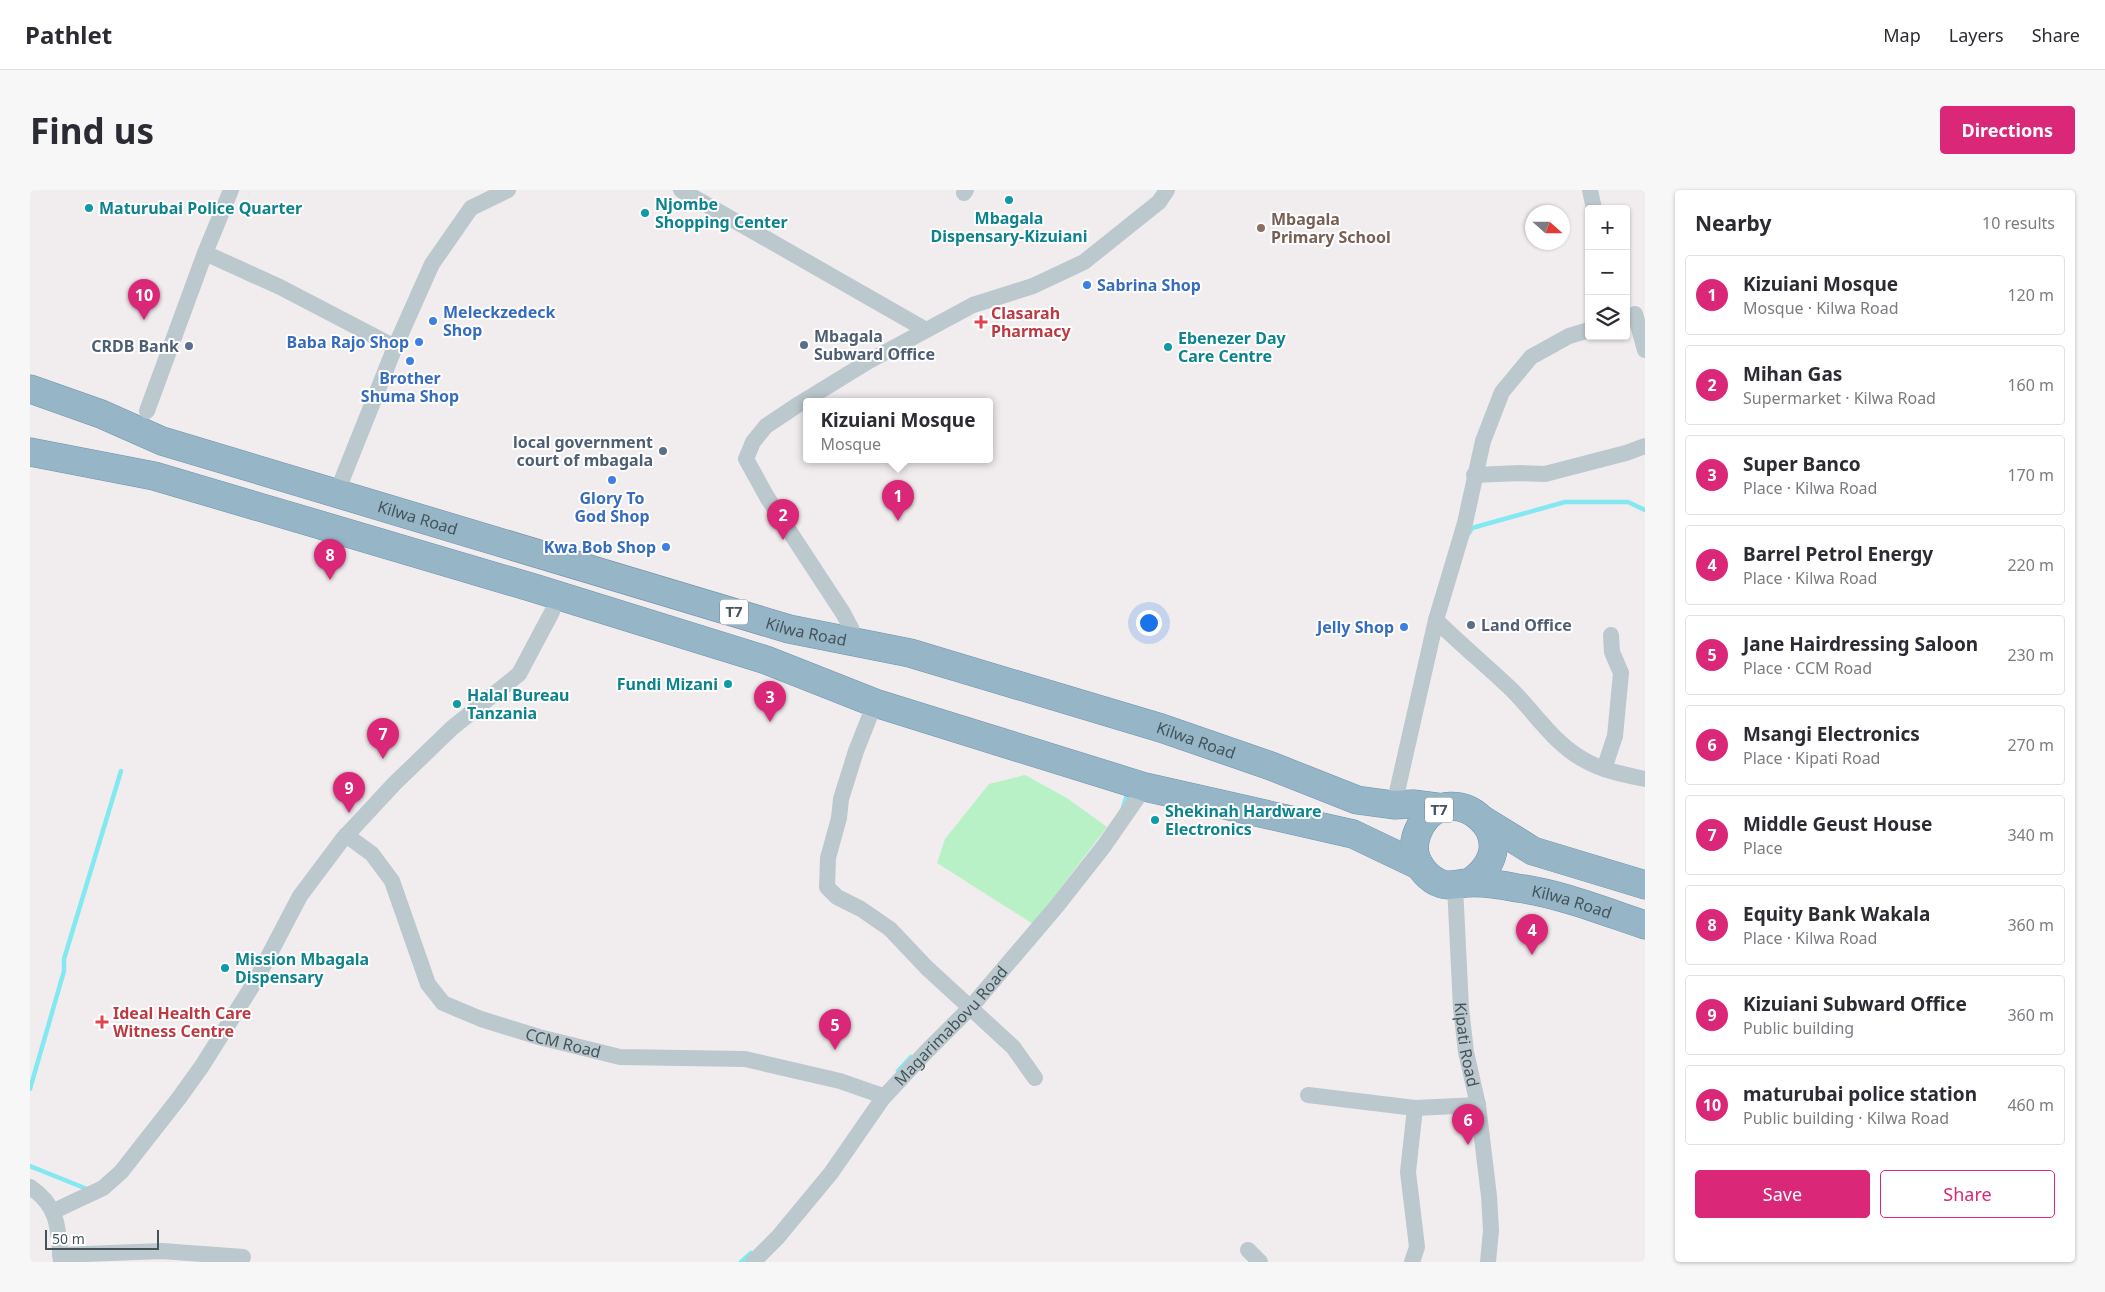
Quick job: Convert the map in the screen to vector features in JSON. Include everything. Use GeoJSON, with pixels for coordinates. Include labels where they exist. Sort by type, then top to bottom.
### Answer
{"type":"FeatureCollection","features":[{"type":"Feature","properties":{"kind":"highway","name":"Kilwa Road"},"geometry":{"type":"LineString","coordinates":[[30,389],[101,414],[162,441],[789,628],[910,653],[1161,728],[1271,766],[1357,800],[1394,805],[1414,804],[1444,808]]}},
{"type":"Feature","properties":{"kind":"highway","name":"T7"},"geometry":{"type":"LineString","coordinates":[[30,452],[154,476],[537,589],[766,660],[875,703],[1145,787],[1353,834],[1420,866]]}},
{"type":"Feature","properties":{"kind":"highway","name":"T7"},"geometry":{"type":"LineString","coordinates":[[1462,884],[1441,884],[1429,877],[1420,866],[1415,855],[1414,843],[1417,831],[1424,820],[1433,812],[1444,808],[1458,807],[1472,811],[1483,820],[1534,851],[1645,885]]}},
{"type":"Feature","properties":{"kind":"highway"},"geometry":{"type":"LineString","coordinates":[[1462,884],[1481,874],[1492,859],[1491,832],[1483,820]]}},
{"type":"Feature","properties":{"kind":"highway","name":"Kilwa Road"},"geometry":{"type":"LineString","coordinates":[[1462,884],[1543,892],[1645,925]]}},
{"type":"Feature","properties":{"kind":"street"},"geometry":{"type":"LineString","coordinates":[[147,410],[205,253],[231,190]]}},
{"type":"Feature","properties":{"kind":"street"},"geometry":{"type":"LineString","coordinates":[[337,492],[395,347],[432,264],[471,208],[508,190]]}},
{"type":"Feature","properties":{"kind":"street"},"geometry":{"type":"LineString","coordinates":[[682,190],[926,330]]}},
{"type":"Feature","properties":{"kind":"street"},"geometry":{"type":"LineString","coordinates":[[810,398],[869,360],[977,303],[1034,286],[1084,262],[1159,202],[1167,190]]}},
{"type":"Feature","properties":{"kind":"street"},"geometry":{"type":"LineString","coordinates":[[1590,190],[1593,205]]}},
{"type":"Feature","properties":{"kind":"street"},"geometry":{"type":"LineString","coordinates":[[205,253],[280,287],[395,347]]}},
{"type":"Feature","properties":{"kind":"street"},"geometry":{"type":"LineString","coordinates":[[1635,315],[1645,350]]}},
{"type":"Feature","properties":{"kind":"street"},"geometry":{"type":"LineString","coordinates":[[1394,805],[1436,620],[1466,523],[1482,441],[1502,392],[1531,356],[1569,336],[1585,331]]}},
{"type":"Feature","properties":{"kind":"street"},"geometry":{"type":"LineString","coordinates":[[803,402],[766,426],[748,452],[746,459],[766,496],[819,573],[843,613],[851,628],[854,641]]}},
{"type":"Feature","properties":{"kind":"street"},"geometry":{"type":"LineString","coordinates":[[1474,475],[1545,474],[1626,453],[1645,446]]}},
{"type":"Feature","properties":{"kind":"street"},"geometry":{"type":"LineString","coordinates":[[54,1211],[103,1188],[121,1172],[202,1066],[256,980],[300,896],[346,835],[394,784],[452,728],[519,674],[552,612]]}},
{"type":"Feature","properties":{"kind":"street"},"geometry":{"type":"LineString","coordinates":[[1436,620],[1469,653],[1510,689],[1564,747],[1587,762],[1645,779]]}},
{"type":"Feature","properties":{"kind":"street"},"geometry":{"type":"LineString","coordinates":[[1604,768],[1615,736],[1620,673],[1612,652],[1610,635]]}},
{"type":"Feature","properties":{"kind":"street"},"geometry":{"type":"LineString","coordinates":[[875,703],[856,751],[841,799],[839,818],[828,858],[827,887],[837,897],[861,909],[890,929],[927,968],[1013,1047],[1035,1078]]}},
{"type":"Feature","properties":{"kind":"street","name":"Magarimabovu Road"},"geometry":{"type":"LineString","coordinates":[[753,1262],[778,1237],[831,1173],[883,1098],[971,1007],[1056,907],[1104,846],[1145,787]]}},
{"type":"Feature","properties":{"kind":"street","name":"CCM Road"},"geometry":{"type":"LineString","coordinates":[[346,835],[372,854],[392,881],[428,984],[443,1003],[481,1019],[539,1037],[620,1057],[745,1059],[840,1081],[880,1095],[883,1098]]}},
{"type":"Feature","properties":{"kind":"street","name":"Kipati Road"},"geometry":{"type":"LineString","coordinates":[[1462,884],[1461,1008],[1466,1052],[1478,1105],[1489,1196],[1491,1230],[1488,1262]]}},
{"type":"Feature","properties":{"kind":"street"},"geometry":{"type":"LineString","coordinates":[[1308,1095],[1415,1108],[1478,1105]]}},
{"type":"Feature","properties":{"kind":"street"},"geometry":{"type":"LineString","coordinates":[[1412,1262],[1416,1248],[1408,1172],[1415,1108]]}},
{"type":"Feature","properties":{"kind":"street"},"geometry":{"type":"LineString","coordinates":[[30,1187],[39,1193],[54,1211],[61,1258],[162,1251],[243,1257]]}},
{"type":"Feature","properties":{"kind":"street"},"geometry":{"type":"LineString","coordinates":[[1248,1250],[1260,1262]]}},
{"type":"Feature","properties":{"kind":"green space"},"geometry":{"type":"Polygon","coordinates":[[[1025,775],[1067,798],[1107,827],[1033,924],[937,863],[945,839],[989,784],[1025,775]]]}},
{"type":"Feature","properties":{"kind":"waterway"},"geometry":{"type":"LineString","coordinates":[[1469,533],[1472,528],[1565,502],[1628,502],[1645,510]]}},
{"type":"Feature","properties":{"kind":"waterway"},"geometry":{"type":"LineString","coordinates":[[30,1089],[64,971],[64,959],[121,771]]}},
{"type":"Feature","properties":{"kind":"waterway"},"geometry":{"type":"LineString","coordinates":[[1123,808],[1128,791]]}},
{"type":"Feature","properties":{"kind":"waterway"},"geometry":{"type":"LineString","coordinates":[[898,1071],[911,1057]]}},
{"type":"Feature","properties":{"kind":"waterway"},"geometry":{"type":"LineString","coordinates":[[30,1166],[87,1189]]}},
{"type":"Feature","properties":{"kind":"waterway"},"geometry":{"type":"LineString","coordinates":[[741,1262],[751,1253]]}},
{"type":"Feature","properties":{"kind":"place","name":"Mbagala Dispensary-Kizuiani"},"geometry":{"type":"Point","coordinates":[1009,200]}},
{"type":"Feature","properties":{"kind":"place","name":"Maturubai Police Quarter"},"geometry":{"type":"Point","coordinates":[89,208]}},
{"type":"Feature","properties":{"kind":"place","name":"Njombe Shopping Center"},"geometry":{"type":"Point","coordinates":[645,213]}},
{"type":"Feature","properties":{"kind":"place","name":"Mbagala Primary School"},"geometry":{"type":"Point","coordinates":[1261,228]}},
{"type":"Feature","properties":{"kind":"place","name":"Sabrina Shop"},"geometry":{"type":"Point","coordinates":[1087,285]}},
{"type":"Feature","properties":{"kind":"place","name":"maturubai police station"},"geometry":{"type":"Point","coordinates":[144,320]}},
{"type":"Feature","properties":{"kind":"place","name":"Meleckzedeck Shop"},"geometry":{"type":"Point","coordinates":[433,321]}},
{"type":"Feature","properties":{"kind":"place","name":"Clasarah Pharmacy"},"geometry":{"type":"Point","coordinates":[981,322]}},
{"type":"Feature","properties":{"kind":"place","name":"Baba Rajo Shop"},"geometry":{"type":"Point","coordinates":[419,342]}},
{"type":"Feature","properties":{"kind":"place","name":"Mbagala Subward Office"},"geometry":{"type":"Point","coordinates":[804,345]}},
{"type":"Feature","properties":{"kind":"place","name":"CRDB Bank"},"geometry":{"type":"Point","coordinates":[189,346]}},
{"type":"Feature","properties":{"kind":"place","name":"Ebenezer Day Care Centre"},"geometry":{"type":"Point","coordinates":[1168,347]}},
{"type":"Feature","properties":{"kind":"place","name":"Brother Shuma Shop"},"geometry":{"type":"Point","coordinates":[410,361]}},
{"type":"Feature","properties":{"kind":"place","name":"local government court of mbagala"},"geometry":{"type":"Point","coordinates":[663,451]}},
{"type":"Feature","properties":{"kind":"place","name":"Glory To God Shop"},"geometry":{"type":"Point","coordinates":[612,480]}},
{"type":"Feature","properties":{"kind":"place","name":"Kizuiani Mosque"},"geometry":{"type":"Point","coordinates":[898,521]}},
{"type":"Feature","properties":{"kind":"place","name":"Mihan Gas"},"geometry":{"type":"Point","coordinates":[783,540]}},
{"type":"Feature","properties":{"kind":"place","name":"Kwa Bob Shop"},"geometry":{"type":"Point","coordinates":[666,547]}},
{"type":"Feature","properties":{"kind":"place","name":"Equity Bank Wakala"},"geometry":{"type":"Point","coordinates":[330,580]}},
{"type":"Feature","properties":{"kind":"place","name":"Land Office"},"geometry":{"type":"Point","coordinates":[1471,625]}},
{"type":"Feature","properties":{"kind":"place","name":"Jelly Shop"},"geometry":{"type":"Point","coordinates":[1404,627]}},
{"type":"Feature","properties":{"kind":"place","name":"Fundi Mizani"},"geometry":{"type":"Point","coordinates":[728,684]}},
{"type":"Feature","properties":{"kind":"place","name":"Halal Bureau Tanzania"},"geometry":{"type":"Point","coordinates":[457,704]}},
{"type":"Feature","properties":{"kind":"place","name":"Super Banco"},"geometry":{"type":"Point","coordinates":[770,722]}},
{"type":"Feature","properties":{"kind":"place","name":"Middle Geust House"},"geometry":{"type":"Point","coordinates":[383,759]}},
{"type":"Feature","properties":{"kind":"place","name":"Kizuiani Subward Office"},"geometry":{"type":"Point","coordinates":[349,813]}},
{"type":"Feature","properties":{"kind":"place","name":"Shekinah Hardware Electronics"},"geometry":{"type":"Point","coordinates":[1155,820]}},
{"type":"Feature","properties":{"kind":"place","name":"Barrel Petrol Energy"},"geometry":{"type":"Point","coordinates":[1532,955]}},
{"type":"Feature","properties":{"kind":"place","name":"Mission Mbagala Dispensary"},"geometry":{"type":"Point","coordinates":[225,968]}},
{"type":"Feature","properties":{"kind":"place","name":"Ideal Health Care Witness Centre"},"geometry":{"type":"Point","coordinates":[102,1022]}},
{"type":"Feature","properties":{"kind":"place","name":"Jane Hairdressing Saloon"},"geometry":{"type":"Point","coordinates":[835,1050]}},
{"type":"Feature","properties":{"kind":"place","name":"Msangi Electronics"},"geometry":{"type":"Point","coordinates":[1468,1145]}}]}
